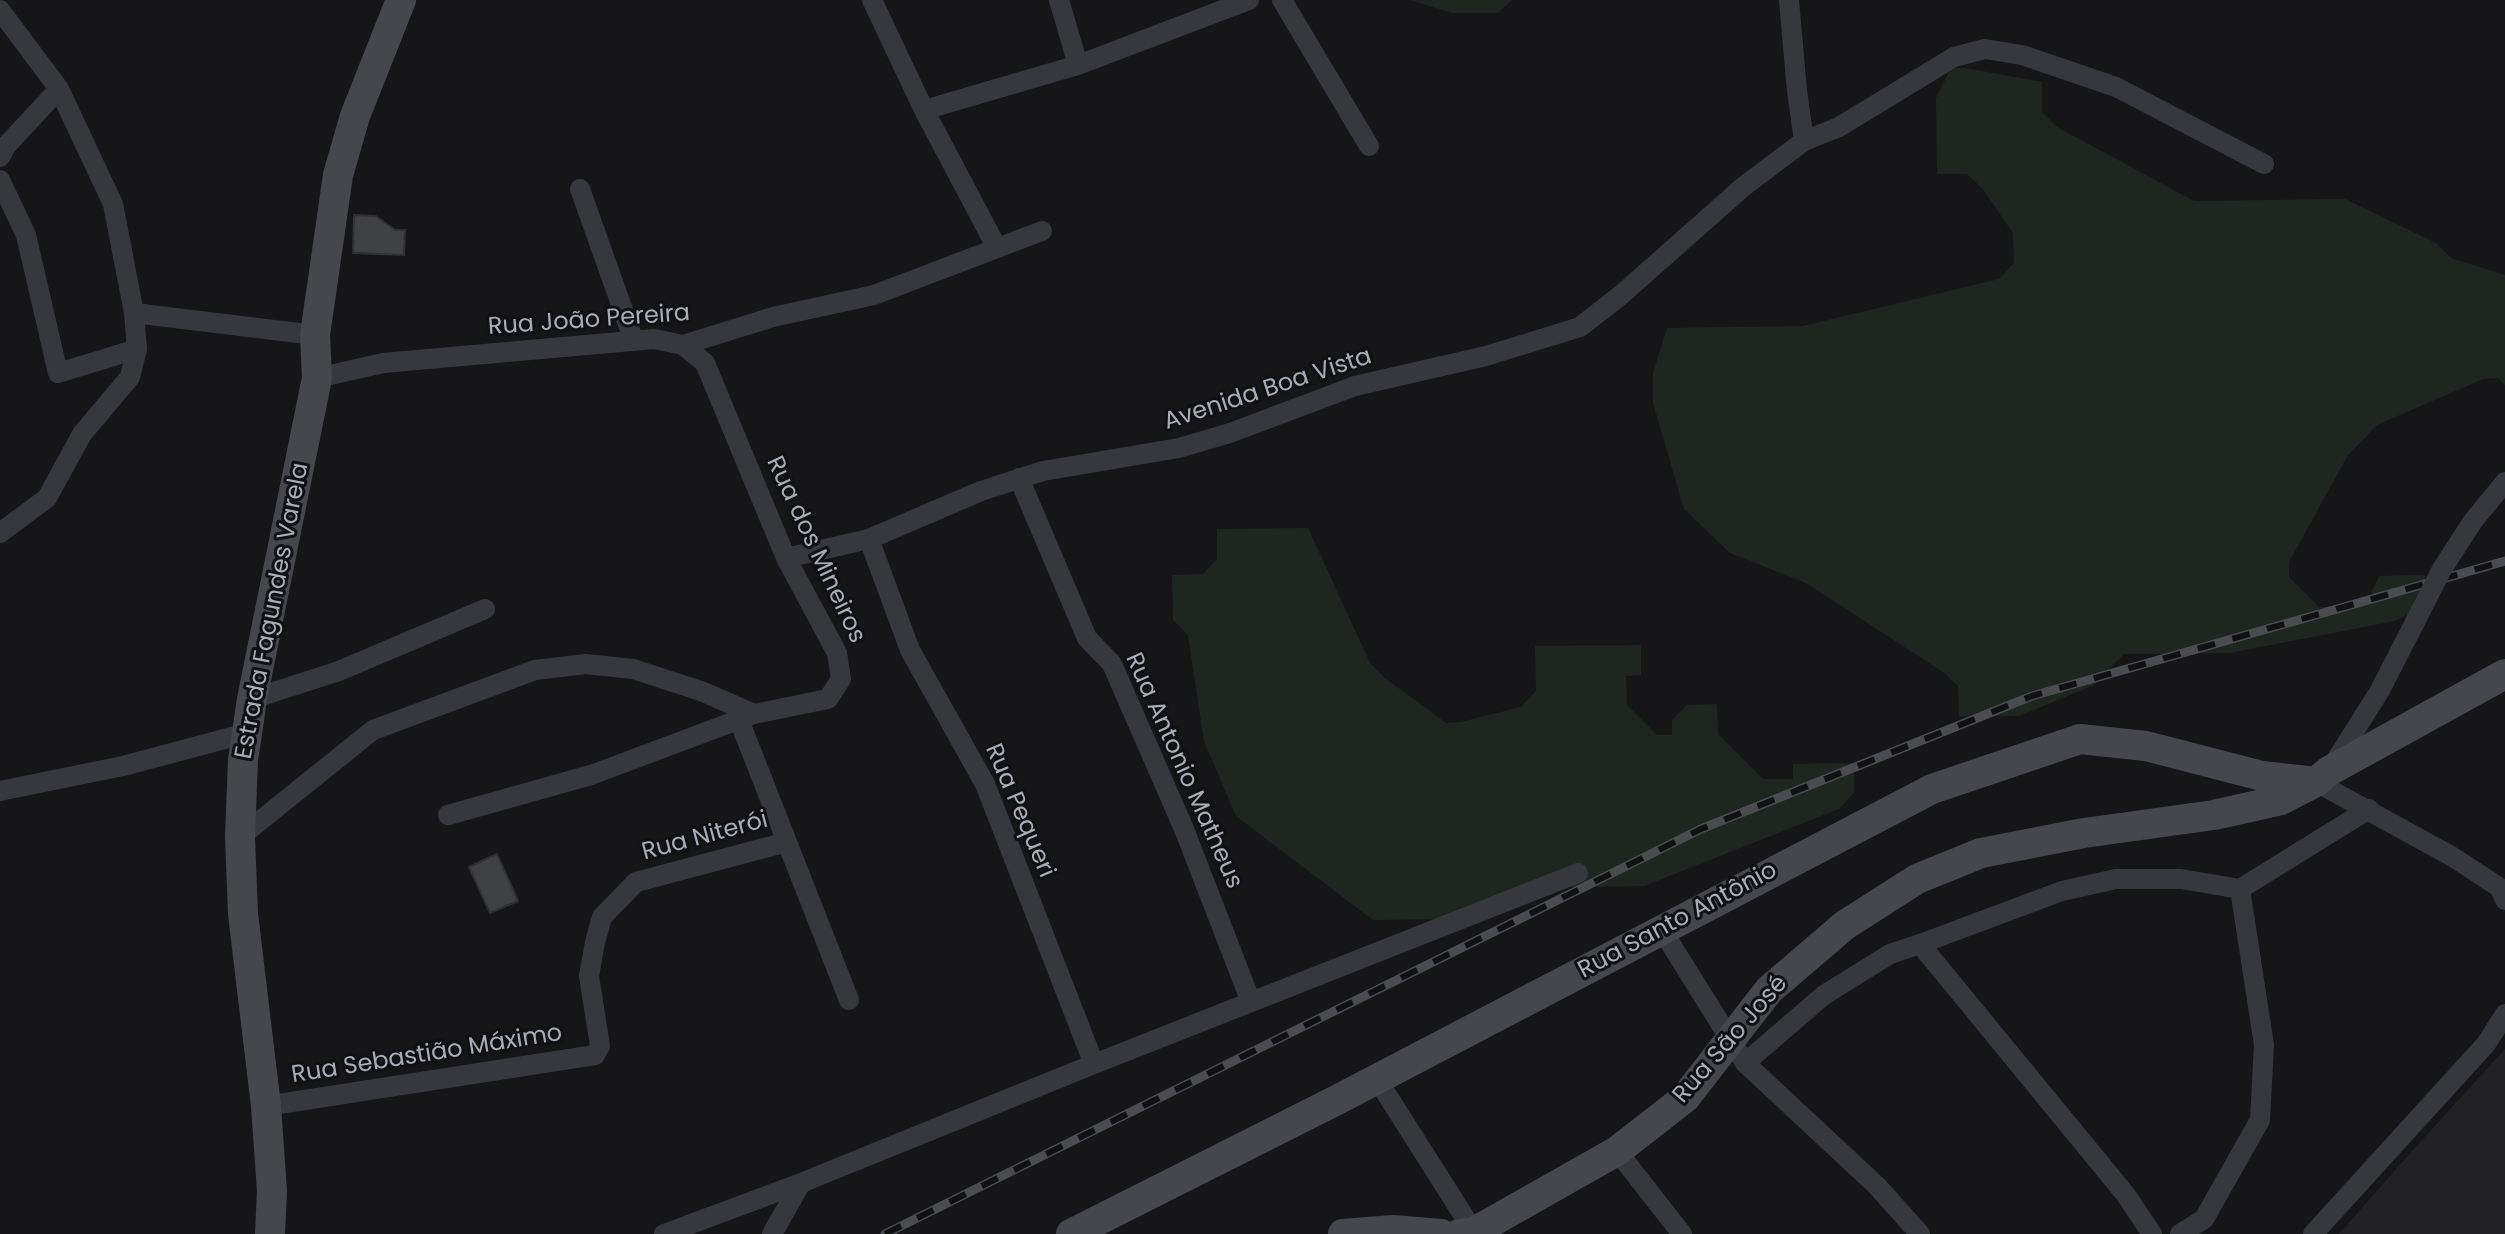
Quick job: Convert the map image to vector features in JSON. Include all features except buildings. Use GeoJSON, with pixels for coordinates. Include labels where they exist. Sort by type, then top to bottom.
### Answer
{"type":"FeatureCollection","features":[{"type":"Feature","properties":{"kind":"main road","name":"Estrada Fagundes Varela"},"geometry":{"type":"LineString","coordinates":[[270,1234],[272,1191],[266,1106],[243,914],[240,837],[243,760],[252,699],[317,378],[315,335],[338,175],[355,116],[401,0]]}},
{"type":"Feature","properties":{"kind":"main road","name":"Rua São José"},"geometry":{"type":"LineString","coordinates":[[1467,1233],[1617,1151],[1685,1098],[1738,1050],[1769,990],[1845,925],[1917,879],[1981,853],[2084,833],[2214,815],[2281,800],[2505,674]]}},
{"type":"Feature","properties":{"kind":"main road","name":"Rua Santo Antônio"},"geometry":{"type":"LineString","coordinates":[[1071,1234],[1377,1079],[1932,789],[2080,739],[2146,746],[2262,776],[2323,777]]}},
{"type":"Feature","properties":{"kind":"main road"},"geometry":{"type":"LineString","coordinates":[[1343,1234],[1393,1230],[1441,1234]]}},
{"type":"Feature","properties":{"kind":"street"},"geometry":{"type":"LineString","coordinates":[[872,0],[924,110],[997,248]]}},
{"type":"Feature","properties":{"kind":"street"},"geometry":{"type":"LineString","coordinates":[[1059,0],[1078,65]]}},
{"type":"Feature","properties":{"kind":"street"},"geometry":{"type":"LineString","coordinates":[[924,110],[1078,65],[1249,0]]}},
{"type":"Feature","properties":{"kind":"street"},"geometry":{"type":"LineString","coordinates":[[1282,0],[1369,146]]}},
{"type":"Feature","properties":{"kind":"street"},"geometry":{"type":"LineString","coordinates":[[1789,0],[1804,141]]}},
{"type":"Feature","properties":{"kind":"street"},"geometry":{"type":"LineString","coordinates":[[0,10],[59,89],[113,204],[134,313],[137,349],[130,377],[82,434],[47,498],[0,533]]}},
{"type":"Feature","properties":{"kind":"street","name":"Avenida Boa Vista"},"geometry":{"type":"LineString","coordinates":[[786,558],[869,539],[981,491],[1043,471],[1179,448],[1230,433],[1355,386],[1486,356],[1580,327],[1621,295],[1743,187],[1804,141],[1839,127],[1954,57],[1985,49],[2022,55],[2116,87],[2264,164]]}},
{"type":"Feature","properties":{"kind":"street"},"geometry":{"type":"LineString","coordinates":[[0,157],[6,146],[59,89]]}},
{"type":"Feature","properties":{"kind":"street"},"geometry":{"type":"LineString","coordinates":[[0,180],[26,235],[58,373],[137,349]]}},
{"type":"Feature","properties":{"kind":"street"},"geometry":{"type":"LineString","coordinates":[[580,189],[634,341]]}},
{"type":"Feature","properties":{"kind":"street","name":"Rua João Pereira"},"geometry":{"type":"LineString","coordinates":[[317,378],[383,363],[654,339],[683,345],[773,317],[874,295],[1042,231]]}},
{"type":"Feature","properties":{"kind":"street"},"geometry":{"type":"LineString","coordinates":[[134,313],[315,335]]}},
{"type":"Feature","properties":{"kind":"street","name":"Rua dos Mineiros"},"geometry":{"type":"LineString","coordinates":[[448,815],[591,775],[747,717],[828,699],[841,679],[837,653],[786,558],[705,363],[683,345]]}},
{"type":"Feature","properties":{"kind":"street","name":"Rua Antonio Matheus"},"geometry":{"type":"LineString","coordinates":[[1019,478],[1087,638],[1112,664],[1184,829],[1251,1002]]}},
{"type":"Feature","properties":{"kind":"street"},"geometry":{"type":"LineString","coordinates":[[2505,482],[2473,521],[2442,569],[2379,692],[2323,777],[2369,809],[2500,888],[2505,900]]}},
{"type":"Feature","properties":{"kind":"street","name":"Rua Pequeri"},"geometry":{"type":"LineString","coordinates":[[869,539],[910,650],[985,784],[1094,1064]]}},
{"type":"Feature","properties":{"kind":"street"},"geometry":{"type":"LineString","coordinates":[[252,699],[339,671],[485,609]]}},
{"type":"Feature","properties":{"kind":"street"},"geometry":{"type":"LineString","coordinates":[[240,837],[373,730],[535,670],[586,664],[633,669],[701,691],[747,717]]}},
{"type":"Feature","properties":{"kind":"street","name":"Rua Niterói"},"geometry":{"type":"LineString","coordinates":[[747,717],[787,842],[849,1000]]}},
{"type":"Feature","properties":{"kind":"street"},"geometry":{"type":"LineString","coordinates":[[0,791],[123,766],[247,733]]}},
{"type":"Feature","properties":{"kind":"street"},"geometry":{"type":"LineString","coordinates":[[2180,1234],[2204,1219],[2260,1120],[2264,1045],[2240,889],[2369,809]]}},
{"type":"Feature","properties":{"kind":"street","name":"Rua Niterói"},"geometry":{"type":"LineString","coordinates":[[595,1055],[600,1046],[589,976],[602,917],[636,882],[787,842]]}},
{"type":"Feature","properties":{"kind":"street"},"geometry":{"type":"LineString","coordinates":[[664,1234],[801,1183],[1578,873]]}},
{"type":"Feature","properties":{"kind":"street","name":"Rua São José"},"geometry":{"type":"LineString","coordinates":[[1738,1050],[1890,954],[2062,891],[2116,879],[2181,879],[2240,889]]}},
{"type":"Feature","properties":{"kind":"street"},"geometry":{"type":"LineString","coordinates":[[1662,930],[1738,1050],[1877,1186],[1920,1234]]}},
{"type":"Feature","properties":{"kind":"street"},"geometry":{"type":"LineString","coordinates":[[1920,944],[2126,1195],[2152,1234]]}},
{"type":"Feature","properties":{"kind":"street"},"geometry":{"type":"LineString","coordinates":[[2313,1234],[2486,1044],[2505,1014]]}},
{"type":"Feature","properties":{"kind":"street","name":"Rua Sebastião Máximo"},"geometry":{"type":"LineString","coordinates":[[266,1106],[595,1055]]}},
{"type":"Feature","properties":{"kind":"street"},"geometry":{"type":"LineString","coordinates":[[1377,1079],[1467,1233]]}},
{"type":"Feature","properties":{"kind":"street"},"geometry":{"type":"LineString","coordinates":[[1617,1151],[1682,1234]]}},
{"type":"Feature","properties":{"kind":"street"},"geometry":{"type":"LineString","coordinates":[[772,1234],[801,1183]]}},
{"type":"Feature","properties":{"kind":"shaded area"},"geometry":{"type":"Polygon","coordinates":[[[1410,0],[1512,0],[1498,13],[1452,13],[1410,0]]]}},
{"type":"Feature","properties":{"kind":"shaded area"},"geometry":{"type":"Polygon","coordinates":[[[1951,68],[2042,82],[2042,112],[2057,127],[2194,201],[2345,199],[2436,243],[2451,258],[2505,275],[2505,385],[2498,378],[2483,379],[2377,425],[2348,455],[2289,562],[2289,577],[2319,607],[2365,606],[2379,576],[2425,575],[2425,605],[2395,621],[2229,653],[2124,654],[2094,685],[2019,716],[1959,717],[1958,686],[1943,672],[1806,583],[1730,553],[1684,509],[1653,403],[1653,373],[1667,328],[1803,326],[1999,279],[2014,263],[2013,233],[1982,188],[1967,174],[1937,174],[1936,98],[1951,68]]]}},
{"type":"Feature","properties":{"kind":"shaded area"},"geometry":{"type":"Polygon","coordinates":[[[1308,528],[1370,663],[1385,678],[1446,723],[1521,707],[1536,691],[1535,646],[1641,645],[1641,675],[1626,676],[1627,705],[1657,735],[1672,735],[1672,720],[1687,705],[1717,704],[1718,734],[1763,779],[1793,779],[1793,764],[1854,763],[1854,793],[1839,809],[1644,886],[1523,888],[1448,919],[1373,920],[1236,816],[1204,741],[1188,635],[1173,620],[1172,575],[1203,574],[1217,559],[1217,529],[1308,528]]]}},
{"type":"Feature","properties":{"kind":"shaded area"},"geometry":{"type":"Polygon","coordinates":[[[2505,1049],[2505,1234],[2339,1234],[2412,1151],[2505,1049]]]}},
{"type":"Feature","properties":{"kind":"railway"},"geometry":{"type":"LineString","coordinates":[[885,1234],[1701,829],[2032,696],[2505,561]]}}]}
